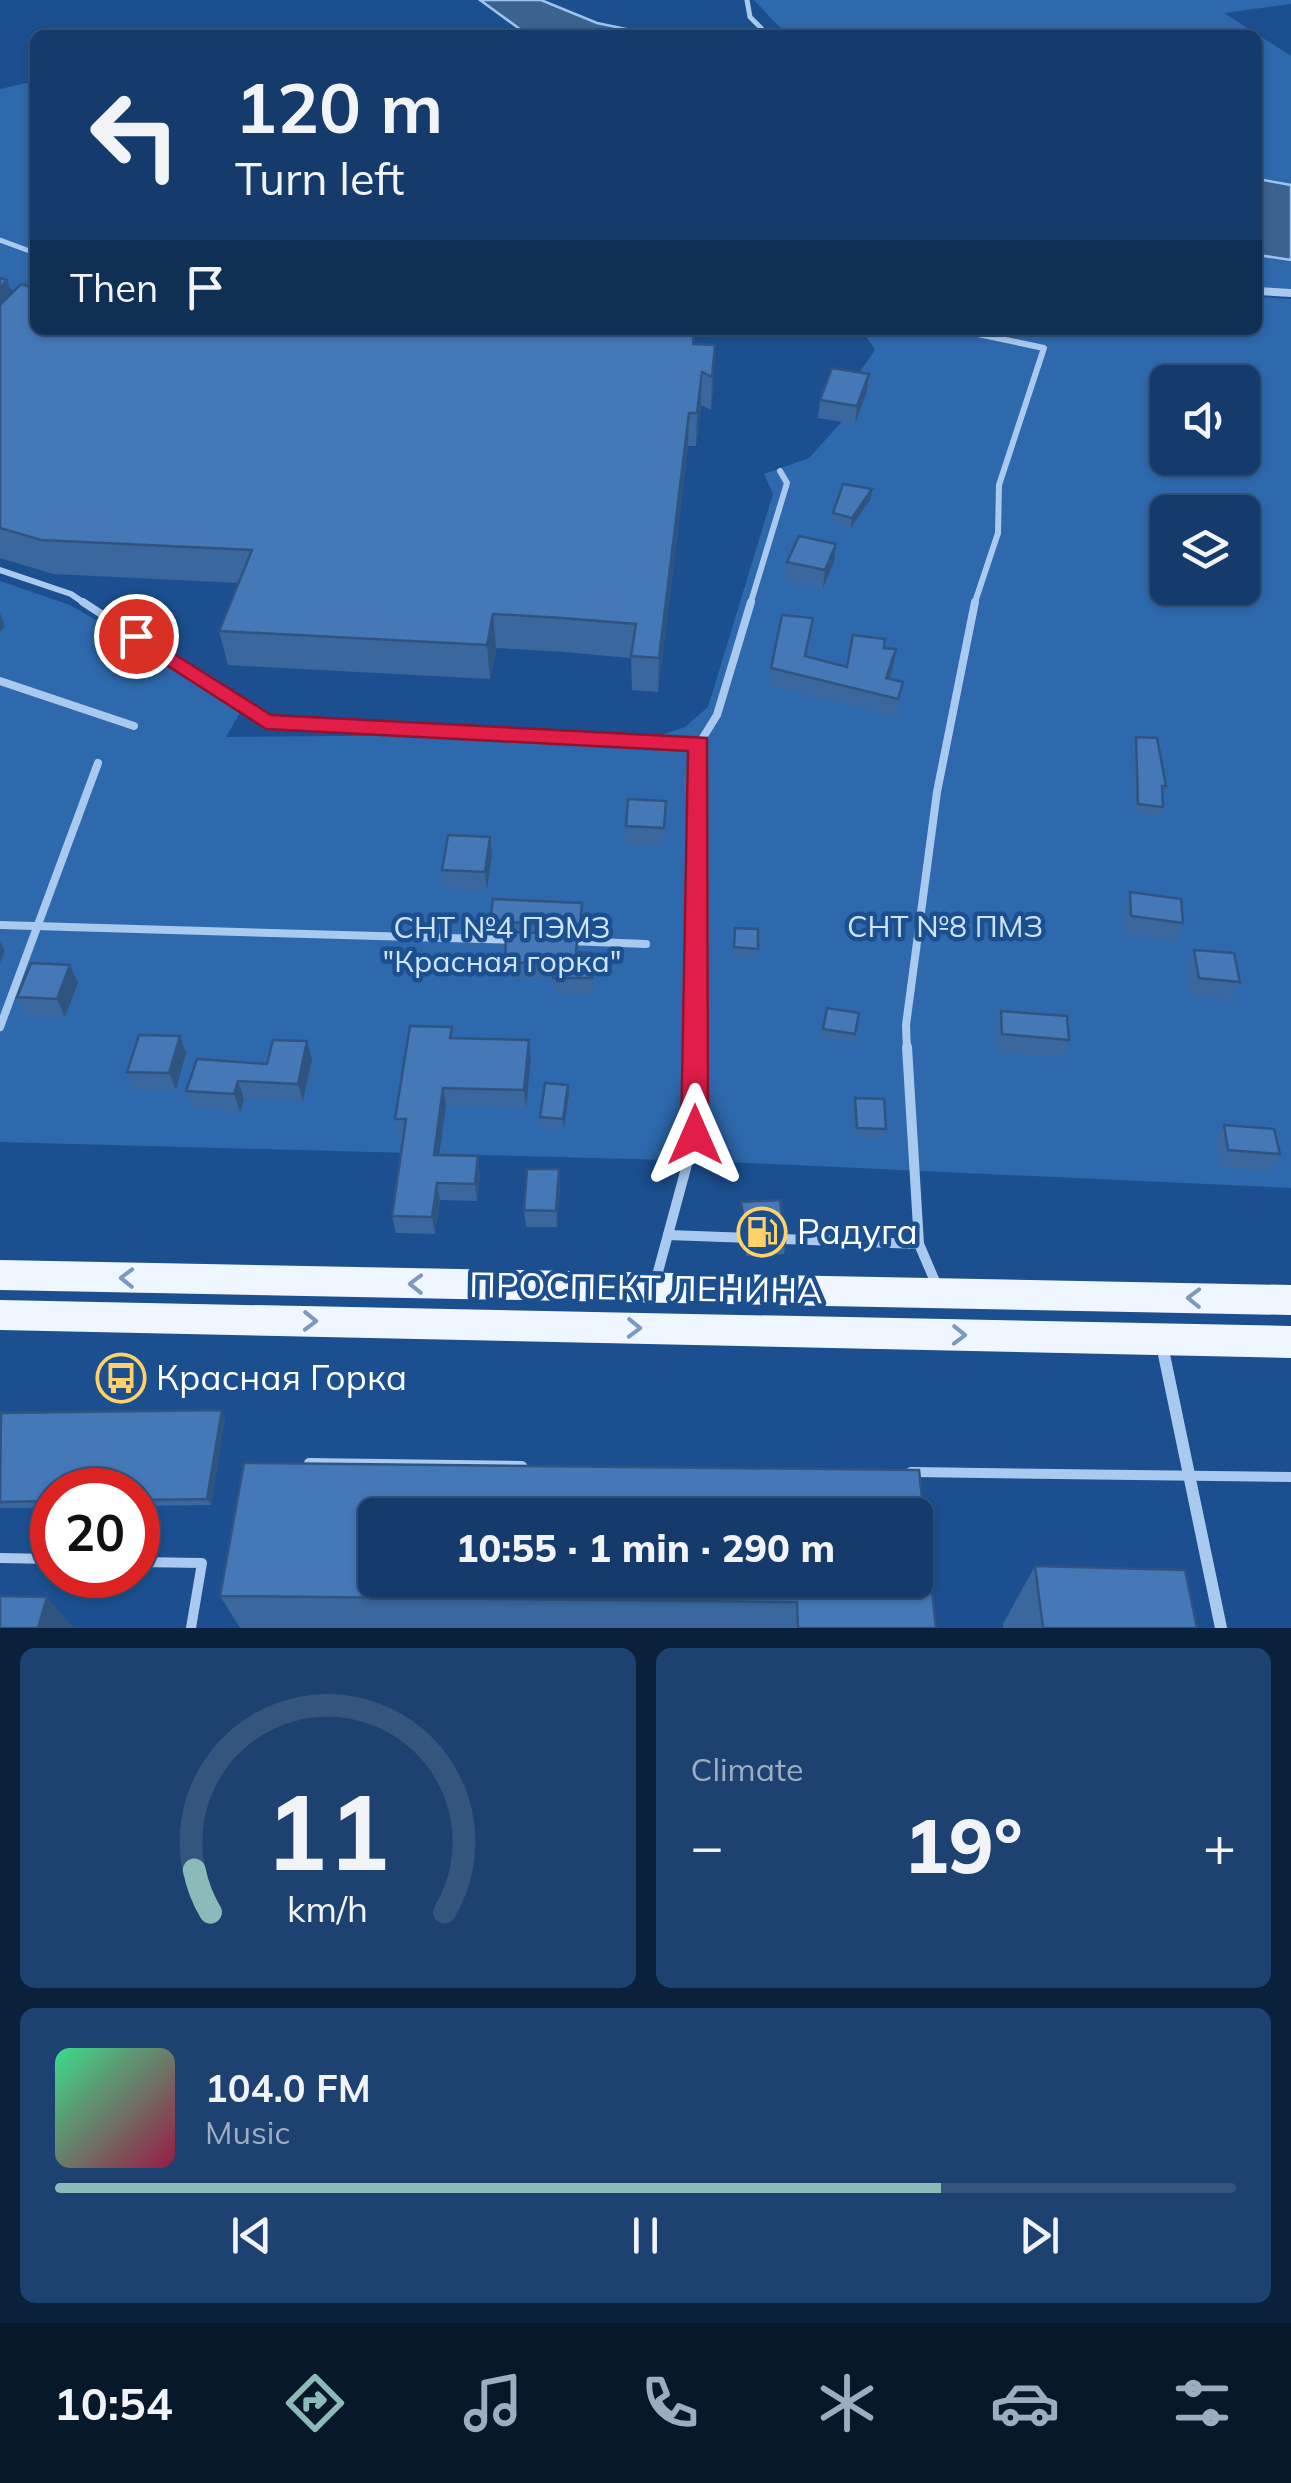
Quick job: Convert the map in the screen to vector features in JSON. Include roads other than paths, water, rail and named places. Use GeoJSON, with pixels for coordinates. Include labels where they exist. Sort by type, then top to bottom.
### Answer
{"type":"FeatureCollection","features":[{"type":"Feature","properties":{"kind":"main road","name":"ПРОСПЕКТ ЛЕНИНА"},"geometry":{"type":"LineString","coordinates":[[0,1275],[1291,1300]]}},
{"type":"Feature","properties":{"kind":"main road","name":"ПРОСПЕКТ ЛЕНИНА"},"geometry":{"type":"LineString","coordinates":[[0,1315],[1291,1342]]}},
{"type":"Feature","properties":{"kind":"street"},"geometry":{"type":"LineString","coordinates":[[1262,291],[1291,293]]}},
{"type":"Feature","properties":{"kind":"street"},"geometry":{"type":"LineString","coordinates":[[1160,1339],[1221,1628]]}},
{"type":"Feature","properties":{"kind":"lane"},"geometry":{"type":"LineString","coordinates":[[747,0],[750,17],[763,30]]}},
{"type":"Feature","properties":{"kind":"lane"},"geometry":{"type":"LineString","coordinates":[[0,240],[30,251]]}},
{"type":"Feature","properties":{"kind":"lane"},"geometry":{"type":"LineString","coordinates":[[940,1295],[920,1244],[906,1025],[934,811],[969,619],[998,533],[999,485],[1044,348],[983,335]]}},
{"type":"Feature","properties":{"kind":"lane"},"geometry":{"type":"LineString","coordinates":[[654,1288],[695,1135],[699,744],[716,716],[787,483],[780,472]]}},
{"type":"Feature","properties":{"kind":"lane"},"geometry":{"type":"LineString","coordinates":[[0,570],[71,594],[266,722],[699,744]]}},
{"type":"Feature","properties":{"kind":"lane"},"geometry":{"type":"LineString","coordinates":[[0,681],[134,726]]}},
{"type":"Feature","properties":{"kind":"lane"},"geometry":{"type":"LineString","coordinates":[[0,1027],[98,763]]}},
{"type":"Feature","properties":{"kind":"lane"},"geometry":{"type":"LineString","coordinates":[[0,925],[528,940]]}},
{"type":"Feature","properties":{"kind":"lane"},"geometry":{"type":"LineString","coordinates":[[548,941],[646,944]]}},
{"type":"Feature","properties":{"kind":"lane"},"geometry":{"type":"LineString","coordinates":[[668,1235],[920,1244]]}},
{"type":"Feature","properties":{"kind":"lane"},"geometry":{"type":"LineString","coordinates":[[308,1463],[544,1466]]}},
{"type":"Feature","properties":{"kind":"lane"},"geometry":{"type":"LineString","coordinates":[[897,1471],[1291,1477]]}},
{"type":"Feature","properties":{"kind":"lane"},"geometry":{"type":"LineString","coordinates":[[0,1558],[30,1559]]}},
{"type":"Feature","properties":{"kind":"lane"},"geometry":{"type":"LineString","coordinates":[[160,1562],[202,1563],[190,1628]]}},
{"type":"Feature","properties":{"kind":"place","name":"Радуга"},"geometry":{"type":"Point","coordinates":[762,1232]}},
{"type":"Feature","properties":{"kind":"place","name":"Красная Горка"},"geometry":{"type":"Point","coordinates":[121,1378]}},
{"type":"Feature","properties":{"kind":"park label","name":"СНТ №8 ПМЗ"},"geometry":{"type":"Point","coordinates":[945,927]}},
{"type":"Feature","properties":{"kind":"park label","name":"СНТ №4 ПЭМЗ \"Красная горка\""},"geometry":{"type":"Point","coordinates":[502,945]}}]}
